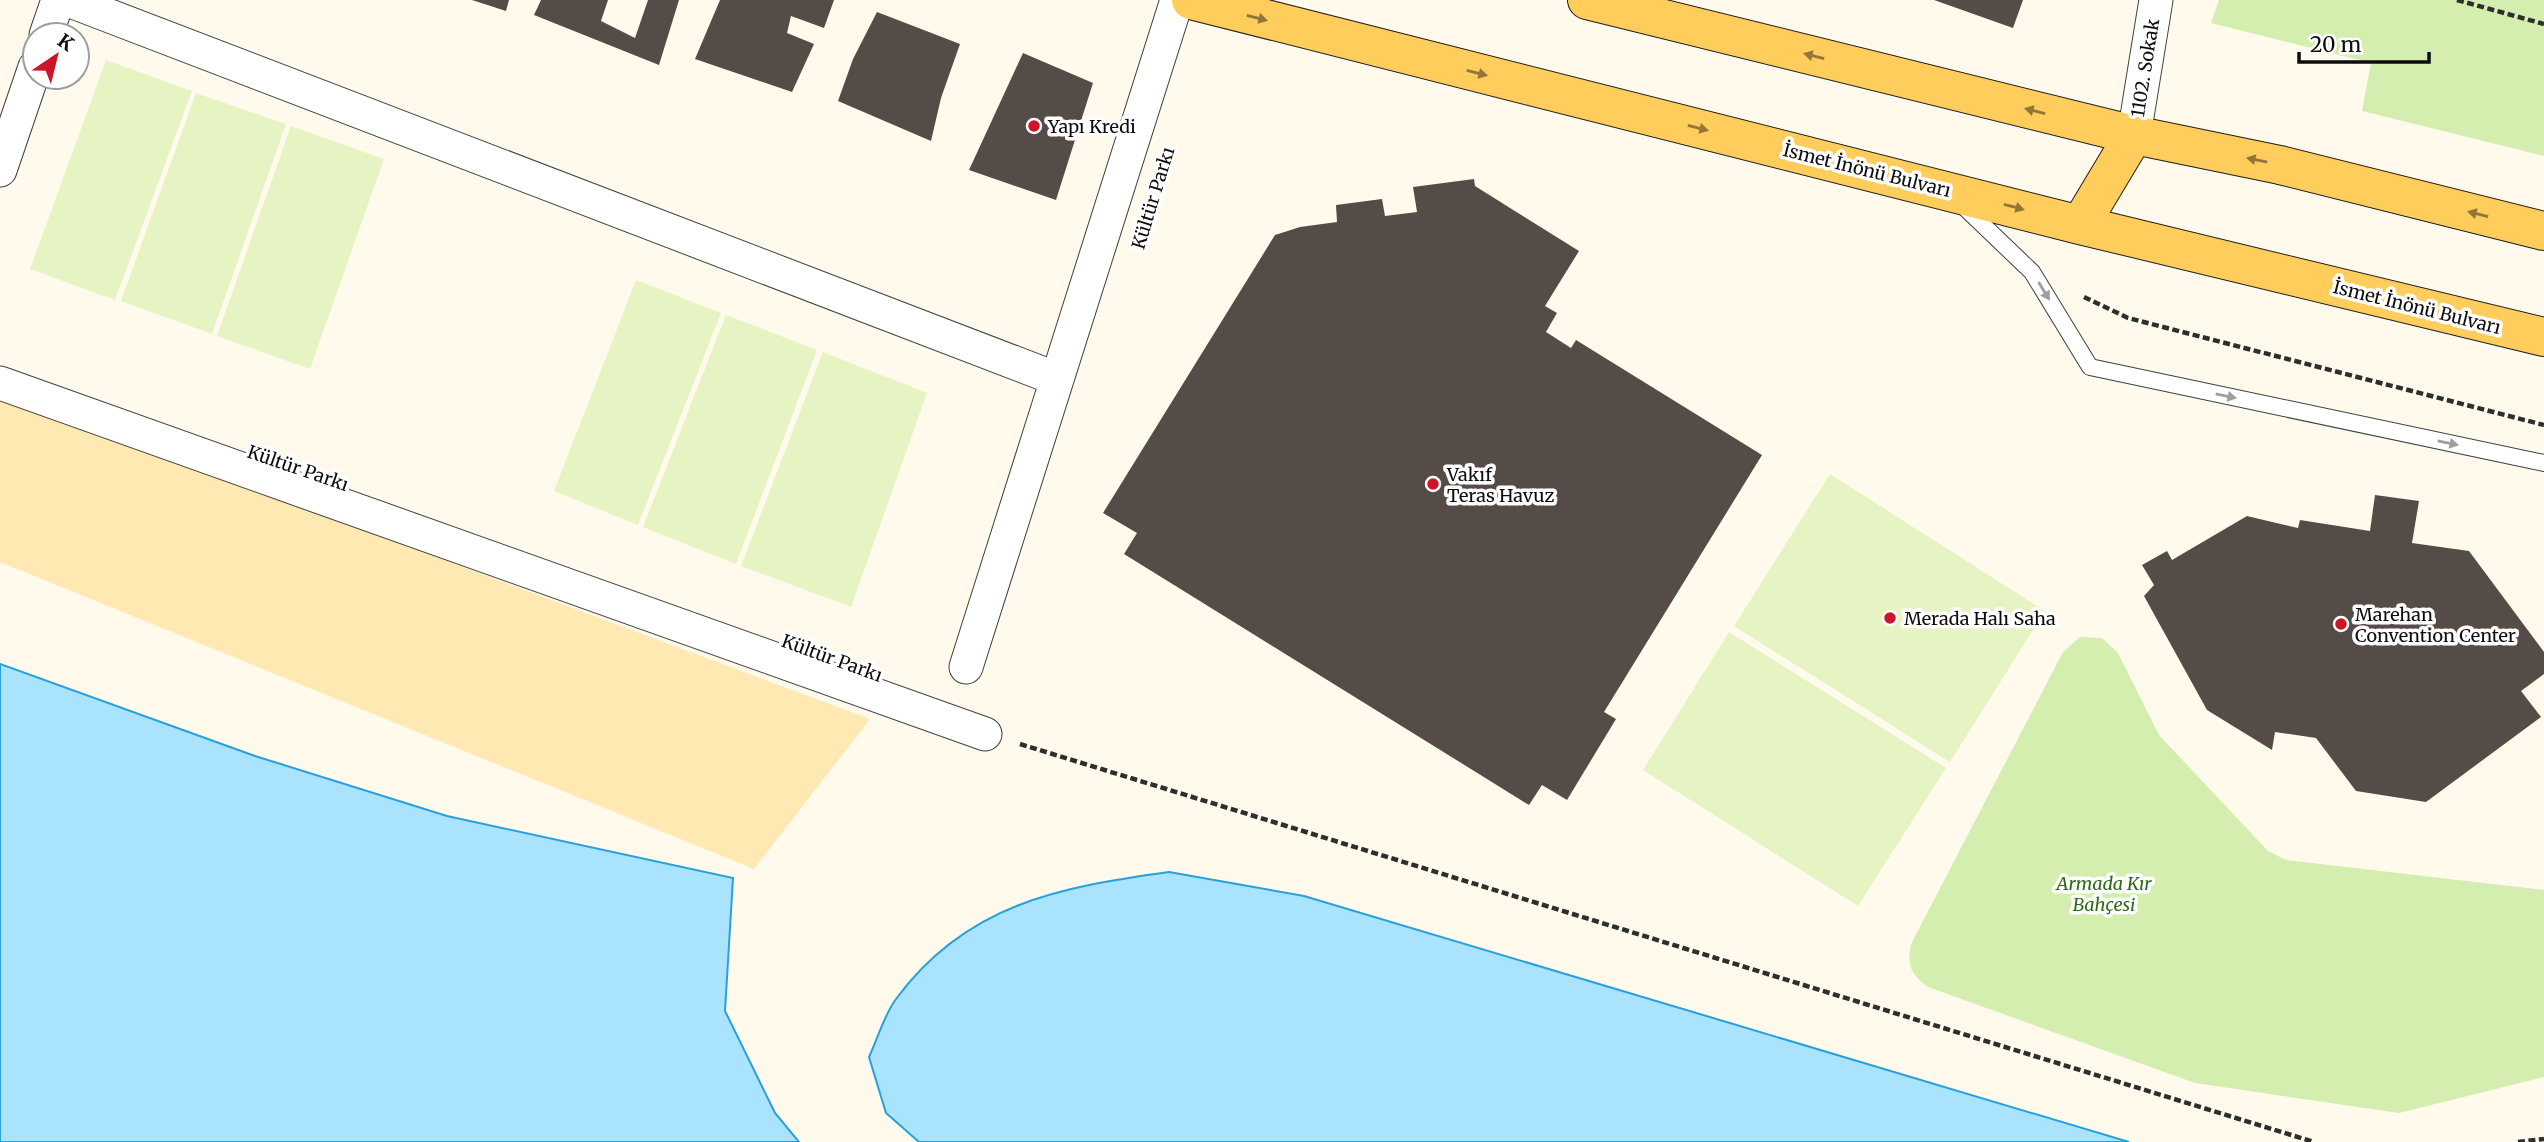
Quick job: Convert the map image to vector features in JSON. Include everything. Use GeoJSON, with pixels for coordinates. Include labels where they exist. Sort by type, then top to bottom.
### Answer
{"type":"FeatureCollection","features":[{"type":"Feature","properties":{"kind":"main road","name":"İsmet İnönü Bulvarı"},"geometry":{"type":"LineString","coordinates":[[1191,0],[2080,225],[2544,337]]}},
{"type":"Feature","properties":{"kind":"main road"},"geometry":{"type":"LineString","coordinates":[[1587,0],[2134,135],[2280,165],[2544,231]]}},
{"type":"Feature","properties":{"kind":"main road"},"geometry":{"type":"LineString","coordinates":[[2080,225],[2134,135]]}},
{"type":"Feature","properties":{"kind":"street"},"geometry":{"type":"LineString","coordinates":[[51,21],[58,0]]}},
{"type":"Feature","properties":{"kind":"street"},"geometry":{"type":"LineString","coordinates":[[68,0],[1057,379]]}},
{"type":"Feature","properties":{"kind":"street"},"geometry":{"type":"LineString","coordinates":[[966,667],[1177,0]]}},
{"type":"Feature","properties":{"kind":"street","name":"1102. Sokak"},"geometry":{"type":"LineString","coordinates":[[2134,135],[2156,0]]}},
{"type":"Feature","properties":{"kind":"street"},"geometry":{"type":"LineString","coordinates":[[0,170],[27,91]]}},
{"type":"Feature","properties":{"kind":"street","name":"Kültür Parkı"},"geometry":{"type":"LineString","coordinates":[[0,383],[985,734]]}},
{"type":"Feature","properties":{"kind":"lane"},"geometry":{"type":"LineString","coordinates":[[1946,190],[2032,272],[2090,367],[2544,463]]}},
{"type":"Feature","properties":{"kind":"path"},"geometry":{"type":"LineString","coordinates":[[2457,0],[2544,24]]}},
{"type":"Feature","properties":{"kind":"path"},"geometry":{"type":"LineString","coordinates":[[2145,320],[2544,425]]}},
{"type":"Feature","properties":{"kind":"path"},"geometry":{"type":"LineString","coordinates":[[985,734],[2314,1142]]}},
{"type":"Feature","properties":{"kind":"path"},"geometry":{"type":"LineString","coordinates":[[2518,1142],[2544,1139]]}},
{"type":"Feature","properties":{"kind":"green space"},"geometry":{"type":"Polygon","coordinates":[[[2219,0],[2544,0],[2544,156],[2362,111],[2371,63],[2211,23],[2219,0]]]}},
{"type":"Feature","properties":{"kind":"green space"},"geometry":{"type":"Polygon","coordinates":[[[106,60],[192,91],[115,300],[30,269],[106,60]]]}},
{"type":"Feature","properties":{"kind":"green space"},"geometry":{"type":"Polygon","coordinates":[[[196,93],[286,124],[212,334],[121,301],[196,93]]]}},
{"type":"Feature","properties":{"kind":"green space"},"geometry":{"type":"Polygon","coordinates":[[[291,126],[384,159],[310,369],[217,336],[291,126]]]}},
{"type":"Feature","properties":{"kind":"green space"},"geometry":{"type":"Polygon","coordinates":[[[636,280],[721,313],[638,525],[554,491],[636,280]]]}},
{"type":"Feature","properties":{"kind":"green space"},"geometry":{"type":"Polygon","coordinates":[[[726,315],[817,350],[736,564],[643,527],[726,315]]]}},
{"type":"Feature","properties":{"kind":"green space"},"geometry":{"type":"Polygon","coordinates":[[[823,352],[927,393],[851,607],[741,566],[823,352]]]}},
{"type":"Feature","properties":{"kind":"green space","name":"Merada Halı Saha"},"geometry":{"type":"Polygon","coordinates":[[[1830,474],[2045,611],[1950,762],[1734,626],[1830,474]]]}},
{"type":"Feature","properties":{"kind":"green space"},"geometry":{"type":"Polygon","coordinates":[[[1729,632],[1946,768],[1858,906],[1643,770],[1729,632]]]}},
{"type":"Feature","properties":{"kind":"green space","name":"Armada Kır Bahçesi"},"geometry":{"type":"Polygon","coordinates":[[[2080,637],[2102,638],[2118,653],[2159,735],[2268,851],[2286,860],[2544,890],[2544,1077],[2399,1113],[2195,1083],[1928,987],[1922,982],[1911,968],[1911,944],[2063,652],[2080,637]]]}},
{"type":"Feature","properties":{"kind":"sand"},"geometry":{"type":"Polygon","coordinates":[[[0,394],[870,719],[754,869],[0,562],[0,394]]]}},
{"type":"Feature","properties":{"kind":"water"},"geometry":{"type":"Polygon","coordinates":[[[0,664],[255,756],[447,816],[733,878],[725,1011],[775,1113],[799,1142],[0,1142],[0,664]]]}},
{"type":"Feature","properties":{"kind":"water"},"geometry":{"type":"Polygon","coordinates":[[[1169,872],[1304,896],[2129,1142],[919,1142],[886,1113],[869,1057],[896,999],[923,967],[953,941],[984,921],[1053,894],[1169,872]]]}},
{"type":"Feature","properties":{"kind":"building"},"geometry":{"type":"Polygon","coordinates":[[[472,0],[509,0],[506,11],[472,0]]]}},
{"type":"Feature","properties":{"kind":"building"},"geometry":{"type":"Polygon","coordinates":[[[541,0],[608,0],[601,21],[635,38],[648,0],[679,0],[659,65],[534,15],[541,0]]]}},
{"type":"Feature","properties":{"kind":"building"},"geometry":{"type":"Polygon","coordinates":[[[720,0],[834,0],[824,28],[791,16],[787,33],[814,44],[792,92],[695,59],[720,0]]]}},
{"type":"Feature","properties":{"kind":"building"},"geometry":{"type":"Polygon","coordinates":[[[1934,0],[2023,0],[2013,28],[1934,0]]]}},
{"type":"Feature","properties":{"kind":"building"},"geometry":{"type":"Polygon","coordinates":[[[877,12],[960,44],[941,98],[931,141],[838,101],[853,59],[877,12]]]}},
{"type":"Feature","properties":{"kind":"building","name":"Yapı Kredi"},"geometry":{"type":"Polygon","coordinates":[[[1023,53],[1093,83],[1056,200],[969,170],[1023,53]]]}},
{"type":"Feature","properties":{"kind":"building","name":"Vakıf Teras Havuz"},"geometry":{"type":"Polygon","coordinates":[[[1474,179],[1475,186],[1579,251],[1545,306],[1557,313],[1546,332],[1571,348],[1576,340],[1762,455],[1604,712],[1616,719],[1567,800],[1542,785],[1529,805],[1124,554],[1137,533],[1103,513],[1275,235],[1300,227],[1337,222],[1336,205],[1382,199],[1385,216],[1417,212],[1413,187],[1474,179]]]}},
{"type":"Feature","properties":{"kind":"building","name":"Marehan Convention Center"},"geometry":{"type":"Polygon","coordinates":[[[2375,495],[2419,501],[2412,543],[2469,551],[2544,652],[2544,674],[2521,691],[2541,717],[2426,802],[2356,791],[2316,738],[2275,732],[2272,750],[2207,710],[2144,596],[2154,585],[2142,565],[2167,551],[2172,560],[2247,516],[2298,528],[2300,520],[2370,531],[2375,495]]]}},
{"type":"Feature","properties":{"kind":"place","name":"Yapı Kredi"},"geometry":{"type":"Point","coordinates":[1034,126]}},
{"type":"Feature","properties":{"kind":"place","name":"Vakıf Teras Havuz"},"geometry":{"type":"Point","coordinates":[1433,484]}},
{"type":"Feature","properties":{"kind":"place","name":"Merada Halı Saha"},"geometry":{"type":"Point","coordinates":[1890,618]}},
{"type":"Feature","properties":{"kind":"place","name":"Marehan Convention Center"},"geometry":{"type":"Point","coordinates":[2341,624]}}]}
